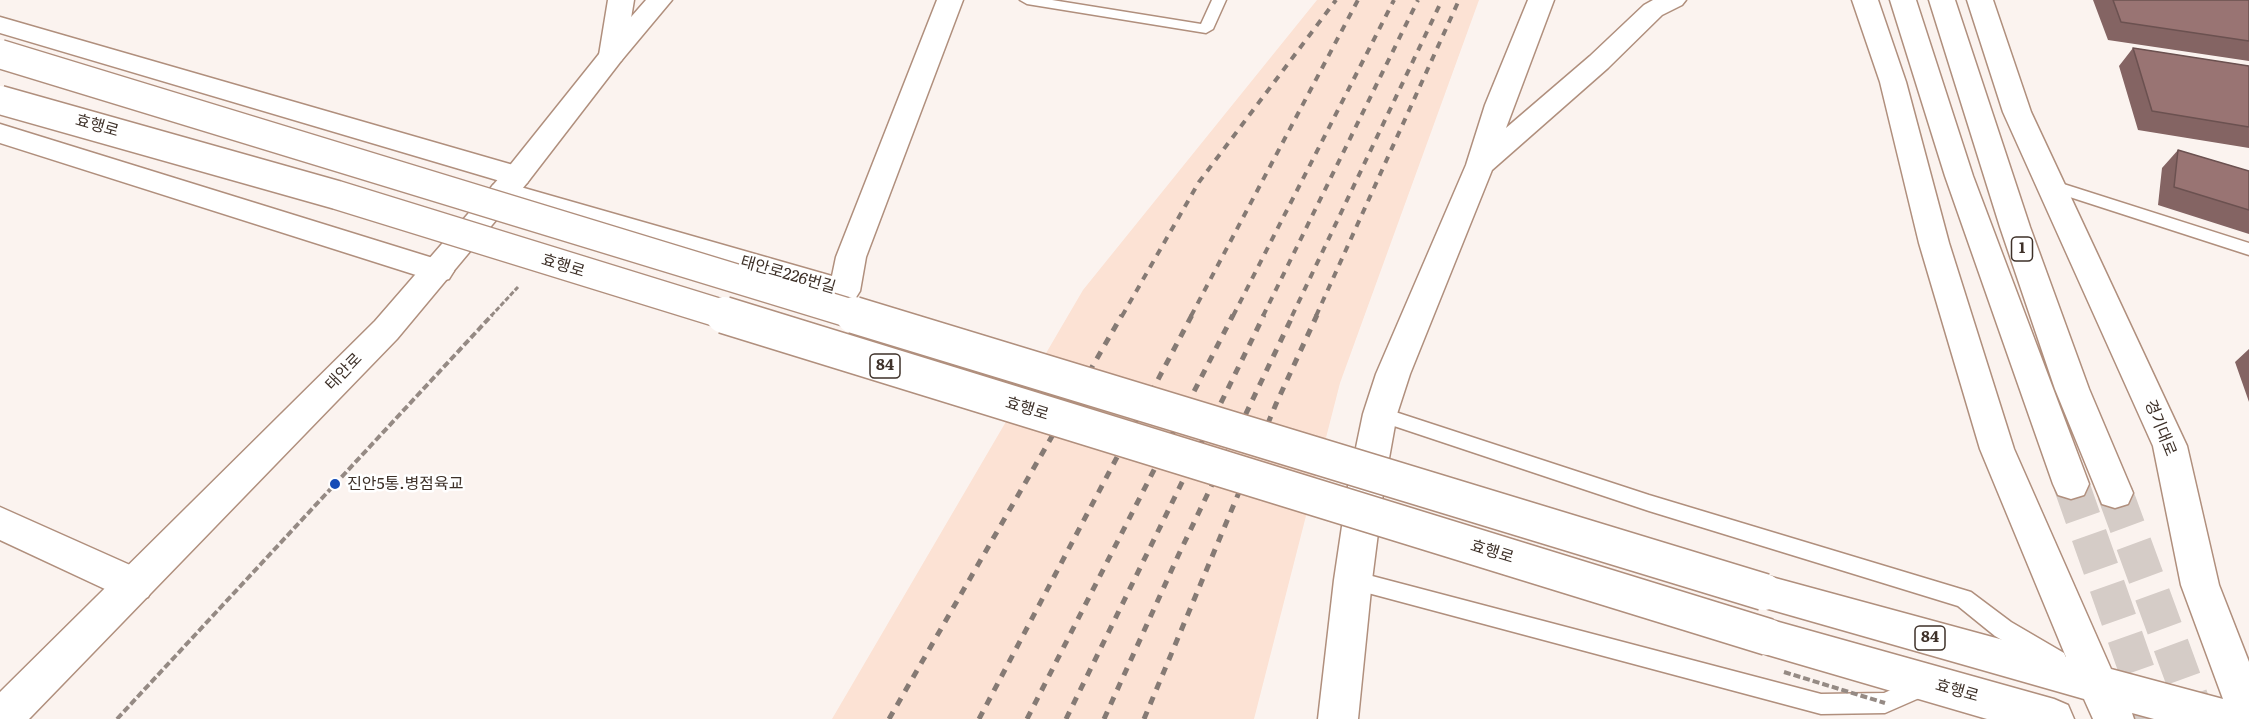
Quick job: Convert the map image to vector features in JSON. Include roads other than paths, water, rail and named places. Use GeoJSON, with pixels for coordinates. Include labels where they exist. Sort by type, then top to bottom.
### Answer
{"type":"FeatureCollection","features":[{"type":"Feature","properties":{"kind":"main road"},"geometry":{"type":"LineString","coordinates":[[612,55],[621,0]]}},
{"type":"Feature","properties":{"kind":"main road","name":"태안로"},"geometry":{"type":"LineString","coordinates":[[1,719],[386,330],[510,184],[612,55],[659,0]]}},
{"type":"Feature","properties":{"kind":"main road","name":"태안로226번길"},"geometry":{"type":"LineString","coordinates":[[510,184],[844,291],[851,257],[950,0]]}},
{"type":"Feature","properties":{"kind":"main road"},"geometry":{"type":"LineString","coordinates":[[1338,719],[1353,580],[1366,486],[1380,414],[1393,374],[1480,165],[1498,105],[1541,0]]}},
{"type":"Feature","properties":{"kind":"main road"},"geometry":{"type":"LineString","coordinates":[[1480,165],[1599,62],[1653,10],[1672,0]]}},
{"type":"Feature","properties":{"kind":"main road"},"geometry":{"type":"LineString","coordinates":[[1865,0],[1893,82],[1934,243],[1997,449],[2114,719]]}},
{"type":"Feature","properties":{"kind":"main road","name":"1"},"geometry":{"type":"LineString","coordinates":[[1903,0],[1959,176],[2071,484]]}},
{"type":"Feature","properties":{"kind":"main road","name":"1"},"geometry":{"type":"LineString","coordinates":[[1942,0],[2019,238],[2072,388],[2115,493]]}},
{"type":"Feature","properties":{"kind":"main road","name":"경기대로"},"geometry":{"type":"LineString","coordinates":[[1980,0],[2017,112],[2170,446],[2200,585],[2249,716]]}},
{"type":"Feature","properties":{"kind":"main road"},"geometry":{"type":"LineString","coordinates":[[0,25],[510,184]]}},
{"type":"Feature","properties":{"kind":"main road","name":"84"},"geometry":{"type":"LineString","coordinates":[[0,54],[1764,592],[2223,719]]}},
{"type":"Feature","properties":{"kind":"main road","name":"효행로"},"geometry":{"type":"LineString","coordinates":[[0,100],[348,199],[1768,637],[2054,719]]}},
{"type":"Feature","properties":{"kind":"main road"},"geometry":{"type":"LineString","coordinates":[[0,133],[438,271]]}},
{"type":"Feature","properties":{"kind":"main road"},"geometry":{"type":"LineString","coordinates":[[0,523],[135,585]]}},
{"type":"Feature","properties":{"kind":"lane"},"geometry":{"type":"LineString","coordinates":[[1027,0],[1206,29],[1219,0]]}},
{"type":"Feature","properties":{"kind":"lane"},"geometry":{"type":"LineString","coordinates":[[2051,185],[2249,249]]}},
{"type":"Feature","properties":{"kind":"lane"},"geometry":{"type":"LineString","coordinates":[[1380,414],[1649,503],[1964,599],[2003,629],[2097,684]]}},
{"type":"Feature","properties":{"kind":"lane"},"geometry":{"type":"LineString","coordinates":[[1353,580],[1821,704],[1885,704],[1929,683]]}},
{"type":"Feature","properties":{"kind":"tunnel"},"geometry":{"type":"LineString","coordinates":[[2071,484],[2154,719]]}},
{"type":"Feature","properties":{"kind":"tunnel"},"geometry":{"type":"LineString","coordinates":[[2115,493],[2198,719]]}},
{"type":"Feature","properties":{"kind":"railway"},"geometry":{"type":"LineString","coordinates":[[1122,316],[1199,182],[1336,0]]}},
{"type":"Feature","properties":{"kind":"railway"},"geometry":{"type":"LineString","coordinates":[[1191,316],[1358,0]]}},
{"type":"Feature","properties":{"kind":"railway"},"geometry":{"type":"LineString","coordinates":[[1233,316],[1394,0]]}},
{"type":"Feature","properties":{"kind":"railway"},"geometry":{"type":"LineString","coordinates":[[1263,316],[1418,0]]}},
{"type":"Feature","properties":{"kind":"railway"},"geometry":{"type":"LineString","coordinates":[[1292,316],[1442,0]]}},
{"type":"Feature","properties":{"kind":"railway"},"geometry":{"type":"LineString","coordinates":[[1316,316],[1459,0]]}},
{"type":"Feature","properties":{"kind":"railway"},"geometry":{"type":"LineString","coordinates":[[889,719],[1122,315]]}},
{"type":"Feature","properties":{"kind":"railway"},"geometry":{"type":"LineString","coordinates":[[979,719],[1192,315]]}},
{"type":"Feature","properties":{"kind":"railway"},"geometry":{"type":"LineString","coordinates":[[1027,719],[1233,315]]}},
{"type":"Feature","properties":{"kind":"railway"},"geometry":{"type":"LineString","coordinates":[[1066,719],[1264,315]]}},
{"type":"Feature","properties":{"kind":"railway"},"geometry":{"type":"LineString","coordinates":[[1104,719],[1178,556],[1293,315]]}},
{"type":"Feature","properties":{"kind":"railway"},"geometry":{"type":"LineString","coordinates":[[1144,719],[1276,404],[1317,315]]}},
{"type":"Feature","properties":{"kind":"place","name":"진안5통.병점육교"},"geometry":{"type":"Point","coordinates":[335,484]}}]}
